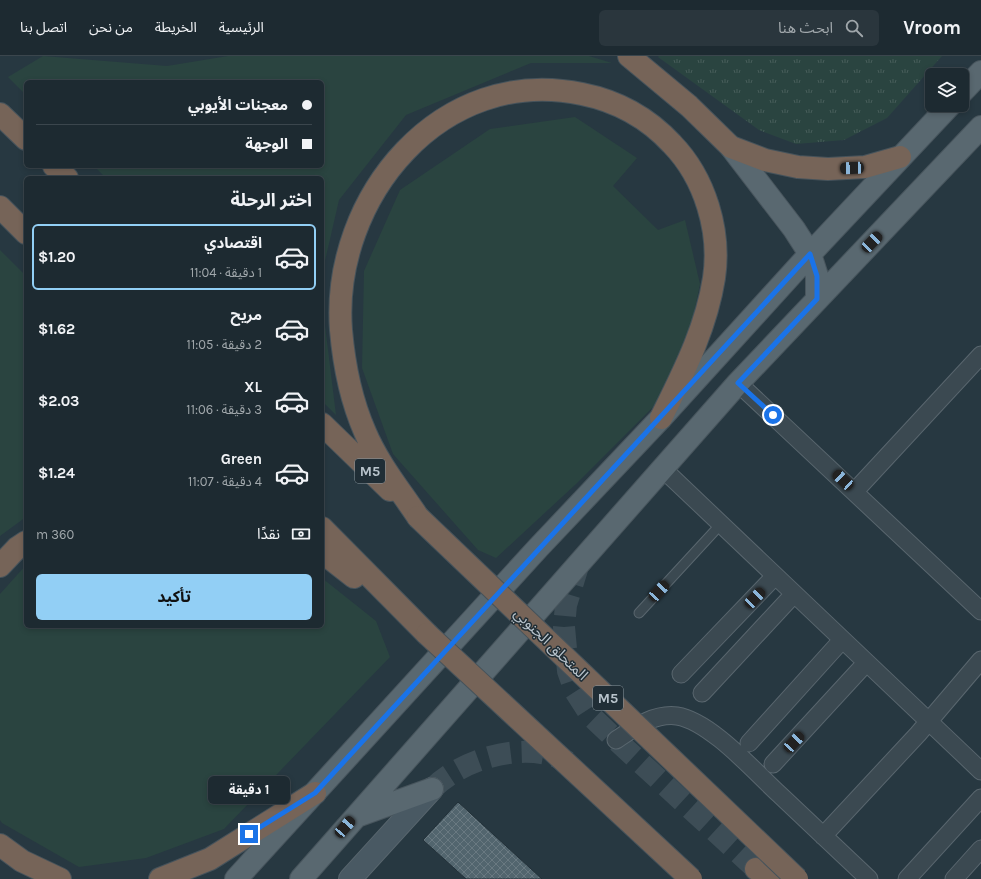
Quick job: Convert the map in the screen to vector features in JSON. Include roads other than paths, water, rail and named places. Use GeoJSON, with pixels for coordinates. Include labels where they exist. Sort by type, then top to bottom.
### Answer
{"type":"FeatureCollection","features":[{"type":"Feature","properties":{"kind":"highway"},"geometry":{"type":"LineString","coordinates":[[629,56],[688,106],[731,147],[765,160],[798,167],[828,169],[865,167],[900,157]]}},
{"type":"Feature","properties":{"kind":"highway"},"geometry":{"type":"LineString","coordinates":[[418,517],[366,434],[352,397],[345,364],[341,329],[342,287],[349,247],[366,208],[385,173],[412,142],[444,118],[480,100],[520,90],[562,89],[602,98],[635,112],[663,134],[682,154],[697,176],[708,206],[714,241],[714,277],[706,312],[695,347],[661,418]]}},
{"type":"Feature","properties":{"kind":"highway"},"geometry":{"type":"LineString","coordinates":[[0,114],[24,137]]}},
{"type":"Feature","properties":{"kind":"highway"},"geometry":{"type":"LineString","coordinates":[[56,168],[64,176]]}},
{"type":"Feature","properties":{"kind":"highway"},"geometry":{"type":"LineString","coordinates":[[0,207],[24,231]]}},
{"type":"Feature","properties":{"kind":"highway","name":"المتحلق الجنوبي"},"geometry":{"type":"LineString","coordinates":[[324,426],[798,879]]}},
{"type":"Feature","properties":{"kind":"highway"},"geometry":{"type":"LineString","coordinates":[[324,530],[428,634],[691,879]]}},
{"type":"Feature","properties":{"kind":"highway"},"geometry":{"type":"LineString","coordinates":[[0,566],[17,548],[24,543]]}},
{"type":"Feature","properties":{"kind":"highway"},"geometry":{"type":"LineString","coordinates":[[324,554],[428,634]]}},
{"type":"Feature","properties":{"kind":"highway"},"geometry":{"type":"LineString","coordinates":[[160,879],[210,859],[315,793]]}},
{"type":"Feature","properties":{"kind":"highway"},"geometry":{"type":"LineString","coordinates":[[0,845],[22,861],[60,879]]}},
{"type":"Feature","properties":{"kind":"highway"},"geometry":{"type":"LineString","coordinates":[[756,869],[790,879]]}},
{"type":"Feature","properties":{"kind":"main road"},"geometry":{"type":"LineString","coordinates":[[969,85],[981,72]]}},
{"type":"Feature","properties":{"kind":"main road"},"geometry":{"type":"LineString","coordinates":[[236,879],[538,548],[661,418],[810,254],[943,112]]}},
{"type":"Feature","properties":{"kind":"main road"},"geometry":{"type":"LineString","coordinates":[[301,879],[354,817],[738,383],[981,127]]}},
{"type":"Feature","properties":{"kind":"main road"},"geometry":{"type":"LineString","coordinates":[[731,147],[794,229],[810,254],[817,276],[817,299]]}},
{"type":"Feature","properties":{"kind":"main road"},"geometry":{"type":"LineString","coordinates":[[354,817],[432,789]]}},
{"type":"Feature","properties":{"kind":"street"},"geometry":{"type":"LineString","coordinates":[[855,491],[981,355]]}},
{"type":"Feature","properties":{"kind":"street"},"geometry":{"type":"LineString","coordinates":[[738,383],[855,491],[981,611]]}},
{"type":"Feature","properties":{"kind":"street"},"geometry":{"type":"LineString","coordinates":[[662,468],[981,771]]}},
{"type":"Feature","properties":{"kind":"street"},"geometry":{"type":"LineString","coordinates":[[682,674],[775,576]]}},
{"type":"Feature","properties":{"kind":"street"},"geometry":{"type":"LineString","coordinates":[[702,693],[794,594]]}},
{"type":"Feature","properties":{"kind":"street"},"geometry":{"type":"LineString","coordinates":[[749,743],[842,640]]}},
{"type":"Feature","properties":{"kind":"street"},"geometry":{"type":"LineString","coordinates":[[824,836],[981,660]]}},
{"type":"Feature","properties":{"kind":"street"},"geometry":{"type":"LineString","coordinates":[[773,764],[866,663]]}},
{"type":"Feature","properties":{"kind":"street"},"geometry":{"type":"LineString","coordinates":[[616,740],[646,721],[660,717],[675,716],[691,720],[723,742],[870,879]]}},
{"type":"Feature","properties":{"kind":"street"},"geometry":{"type":"LineString","coordinates":[[350,879],[432,789]]}},
{"type":"Feature","properties":{"kind":"street"},"geometry":{"type":"LineString","coordinates":[[907,879],[981,798]]}},
{"type":"Feature","properties":{"kind":"street"},"geometry":{"type":"LineString","coordinates":[[954,879],[981,849]]}},
{"type":"Feature","properties":{"kind":"lane"},"geometry":{"type":"LineString","coordinates":[[639,613],[721,524]]}},
{"type":"Feature","properties":{"kind":"tunnel"},"geometry":{"type":"LineString","coordinates":[[579,563],[566,605],[564,627],[568,671],[575,691],[591,716],[767,879]]}},
{"type":"Feature","properties":{"kind":"tunnel"},"geometry":{"type":"LineString","coordinates":[[432,789],[445,778],[461,768],[496,755],[515,752],[534,752],[552,755],[568,762]]}}]}
